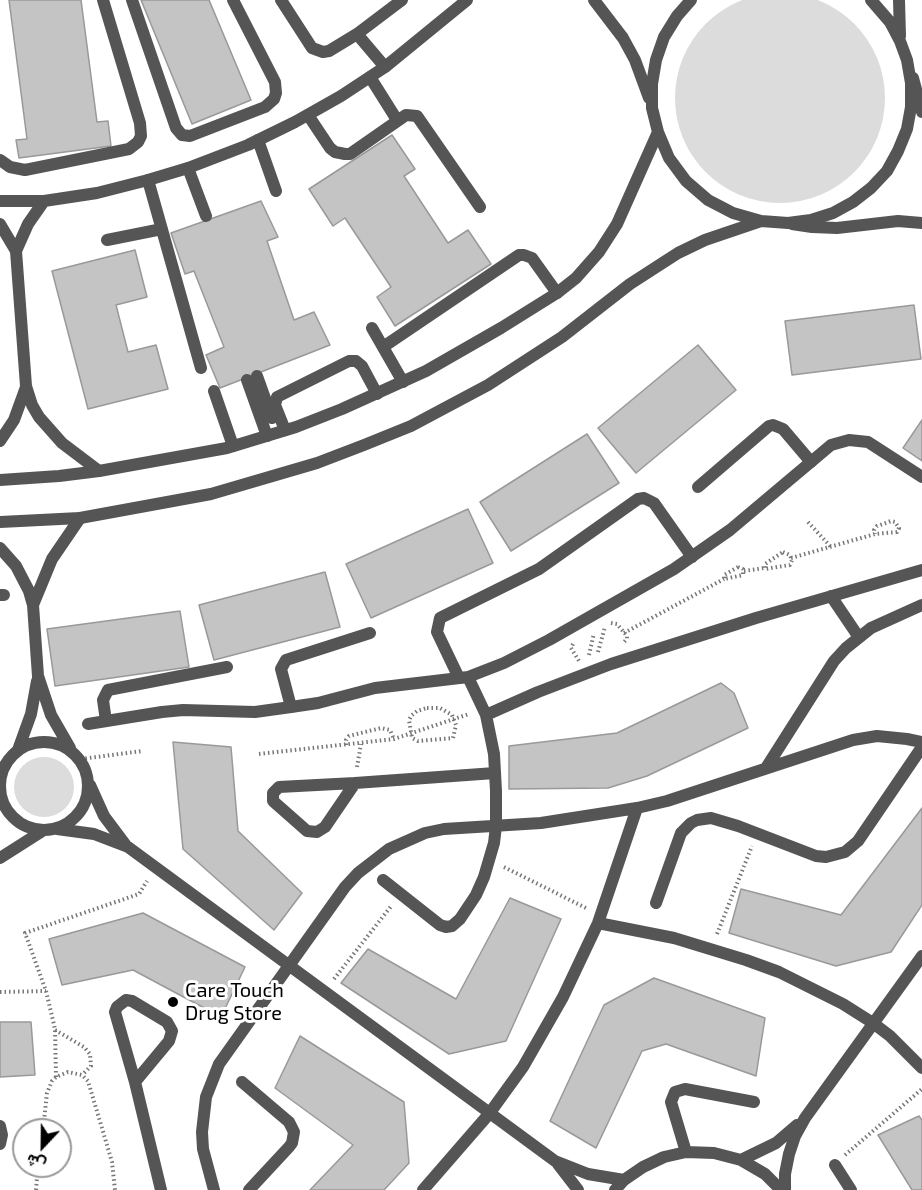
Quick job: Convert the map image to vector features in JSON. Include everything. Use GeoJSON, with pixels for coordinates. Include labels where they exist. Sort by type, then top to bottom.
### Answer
{"type":"FeatureCollection","features":[{"type":"Feature","properties":{"kind":"street"},"geometry":{"type":"LineString","coordinates":[[0,160],[10,167],[25,170],[129,148],[138,142],[141,136],[140,123],[103,0]]}},
{"type":"Feature","properties":{"kind":"street"},"geometry":{"type":"LineString","coordinates":[[132,0],[176,128],[182,135],[190,136],[265,106],[274,99],[276,93],[275,82],[233,0]]}},
{"type":"Feature","properties":{"kind":"street"},"geometry":{"type":"LineString","coordinates":[[281,0],[308,43],[317,51],[329,51],[357,34],[402,0]]}},
{"type":"Feature","properties":{"kind":"street"},"geometry":{"type":"LineString","coordinates":[[0,201],[44,201],[97,193],[188,168],[258,140],[308,115],[385,67],[467,0]]}},
{"type":"Feature","properties":{"kind":"street"},"geometry":{"type":"LineString","coordinates":[[594,0],[618,30],[635,60],[669,159],[686,181],[708,200],[733,213],[761,221],[812,227],[837,228],[898,221],[922,223]]}},
{"type":"Feature","properties":{"kind":"street"},"geometry":{"type":"LineString","coordinates":[[652,108],[652,84],[661,45],[676,16],[691,0]]}},
{"type":"Feature","properties":{"kind":"street"},"geometry":{"type":"LineString","coordinates":[[871,0],[890,22],[900,41],[908,60],[922,112]]}},
{"type":"Feature","properties":{"kind":"street"},"geometry":{"type":"LineString","coordinates":[[899,0],[900,41]]}},
{"type":"Feature","properties":{"kind":"street"},"geometry":{"type":"LineString","coordinates":[[357,34],[385,67]]}},
{"type":"Feature","properties":{"kind":"street"},"geometry":{"type":"LineString","coordinates":[[788,223],[811,220],[833,213],[853,202],[871,188],[886,171],[903,140],[911,106],[908,60]]}},
{"type":"Feature","properties":{"kind":"street"},"geometry":{"type":"LineString","coordinates":[[370,77],[397,120]]}},
{"type":"Feature","properties":{"kind":"street"},"geometry":{"type":"LineString","coordinates":[[308,115],[330,148],[335,152],[345,154],[350,153],[397,120],[410,114],[419,118],[480,207]]}},
{"type":"Feature","properties":{"kind":"street"},"geometry":{"type":"LineString","coordinates":[[0,480],[99,471],[230,447],[276,433],[377,394],[464,350],[557,293],[576,278],[599,252],[617,224],[658,132]]}},
{"type":"Feature","properties":{"kind":"street"},"geometry":{"type":"LineString","coordinates":[[258,140],[276,190]]}},
{"type":"Feature","properties":{"kind":"street"},"geometry":{"type":"LineString","coordinates":[[188,168],[206,216]]}},
{"type":"Feature","properties":{"kind":"street"},"geometry":{"type":"LineString","coordinates":[[148,180],[201,368]]}},
{"type":"Feature","properties":{"kind":"street"},"geometry":{"type":"LineString","coordinates":[[16,251],[28,224],[44,201]]}},
{"type":"Feature","properties":{"kind":"street"},"geometry":{"type":"LineString","coordinates":[[0,522],[80,518],[211,494],[316,463],[411,426],[488,385],[525,362],[579,325],[630,284],[678,253],[705,240],[761,221]]}},
{"type":"Feature","properties":{"kind":"street"},"geometry":{"type":"LineString","coordinates":[[0,224],[16,251],[26,386],[32,405],[49,430],[62,443],[99,471]]}},
{"type":"Feature","properties":{"kind":"street"},"geometry":{"type":"LineString","coordinates":[[107,240],[162,229]]}},
{"type":"Feature","properties":{"kind":"street"},"geometry":{"type":"LineString","coordinates":[[383,348],[519,255],[532,258],[557,293]]}},
{"type":"Feature","properties":{"kind":"street"},"geometry":{"type":"LineString","coordinates":[[369,330],[383,348],[400,383],[369,330]]}},
{"type":"Feature","properties":{"kind":"street"},"geometry":{"type":"LineString","coordinates":[[276,433],[277,397],[349,361],[356,361],[362,366],[377,394]]}},
{"type":"Feature","properties":{"kind":"street"},"geometry":{"type":"LineString","coordinates":[[252,378],[276,433]]}},
{"type":"Feature","properties":{"kind":"street"},"geometry":{"type":"LineString","coordinates":[[0,441],[14,420],[26,386]]}},
{"type":"Feature","properties":{"kind":"street"},"geometry":{"type":"LineString","coordinates":[[211,392],[230,447]]}},
{"type":"Feature","properties":{"kind":"street"},"geometry":{"type":"LineString","coordinates":[[698,487],[764,429],[773,425],[783,429],[811,462]]}},
{"type":"Feature","properties":{"kind":"street"},"geometry":{"type":"LineString","coordinates":[[88,724],[162,712],[255,712],[318,703],[375,688],[464,678],[504,663],[558,636],[692,557],[730,530],[831,445],[858,440],[876,446],[922,477]]}},
{"type":"Feature","properties":{"kind":"street"},"geometry":{"type":"LineString","coordinates":[[383,880],[440,925],[452,926],[457,923],[476,895],[490,860],[496,826],[495,773],[491,734],[485,712],[438,632],[440,618],[539,569],[644,498],[654,503],[692,557]]}},
{"type":"Feature","properties":{"kind":"street"},"geometry":{"type":"LineString","coordinates":[[33,605],[52,559],[80,518]]}},
{"type":"Feature","properties":{"kind":"street"},"geometry":{"type":"LineString","coordinates":[[0,548],[23,578],[33,605],[38,676],[51,715],[76,755],[104,816],[128,847]]}},
{"type":"Feature","properties":{"kind":"street"},"geometry":{"type":"LineString","coordinates":[[485,712],[611,664],[922,570]]}},
{"type":"Feature","properties":{"kind":"street"},"geometry":{"type":"LineString","coordinates":[[831,596],[858,636]]}},
{"type":"Feature","properties":{"kind":"street"},"geometry":{"type":"LineString","coordinates":[[766,768],[834,661],[858,636],[884,621],[922,605]]}},
{"type":"Feature","properties":{"kind":"street"},"geometry":{"type":"LineString","coordinates":[[291,707],[281,669],[286,660],[370,633]]}},
{"type":"Feature","properties":{"kind":"street"},"geometry":{"type":"LineString","coordinates":[[106,721],[103,696],[108,690],[227,668]]}},
{"type":"Feature","properties":{"kind":"street"},"geometry":{"type":"LineString","coordinates":[[38,676],[31,714],[18,750],[6,764],[1,777],[0,790],[3,803],[20,823],[31,828],[93,834],[128,847],[555,1161],[588,1174],[624,1180]]}},
{"type":"Feature","properties":{"kind":"street"},"geometry":{"type":"LineString","coordinates":[[214,1190],[203,1140],[203,1114],[211,1080],[228,1049],[345,887],[358,873],[389,849],[425,833],[444,829],[552,822],[667,801],[862,738],[885,737],[922,742]]}},
{"type":"Feature","properties":{"kind":"street"},"geometry":{"type":"LineString","coordinates":[[18,750],[39,742],[51,742],[62,745],[76,755]]}},
{"type":"Feature","properties":{"kind":"street"},"geometry":{"type":"LineString","coordinates":[[656,903],[681,833],[691,823],[704,818],[757,832],[816,856],[826,857],[845,852],[858,841],[922,747]]}},
{"type":"Feature","properties":{"kind":"street"},"geometry":{"type":"LineString","coordinates":[[355,783],[325,827],[317,832],[307,831],[273,801],[273,793],[279,787],[495,773]]}},
{"type":"Feature","properties":{"kind":"street"},"geometry":{"type":"LineString","coordinates":[[0,858],[50,830],[69,823],[85,805],[88,780]]}},
{"type":"Feature","properties":{"kind":"street"},"geometry":{"type":"LineString","coordinates":[[0,817],[3,803]]}},
{"type":"Feature","properties":{"kind":"street"},"geometry":{"type":"LineString","coordinates":[[423,1190],[489,1113],[523,1067],[543,1032],[600,919],[637,808]]}},
{"type":"Feature","properties":{"kind":"street"},"geometry":{"type":"LineString","coordinates":[[600,919],[712,949],[790,977],[843,1004],[873,1023],[890,1036],[922,1068]]}},
{"type":"Feature","properties":{"kind":"street"},"geometry":{"type":"LineString","coordinates":[[783,1190],[789,1154],[795,1136],[805,1118],[922,956]]}},
{"type":"Feature","properties":{"kind":"street"},"geometry":{"type":"LineString","coordinates":[[135,1082],[169,1041],[172,1031],[167,1022],[132,1001],[126,1000],[120,1002],[115,1012],[135,1082],[161,1190]]}},
{"type":"Feature","properties":{"kind":"street"},"geometry":{"type":"LineString","coordinates":[[242,1082],[289,1122],[294,1132],[289,1147],[249,1190]]}},
{"type":"Feature","properties":{"kind":"street"},"geometry":{"type":"LineString","coordinates":[[686,1152],[671,1102],[675,1092],[685,1089],[754,1102]]}},
{"type":"Feature","properties":{"kind":"street"},"geometry":{"type":"LineString","coordinates":[[741,1160],[776,1143],[805,1118]]}},
{"type":"Feature","properties":{"kind":"street"},"geometry":{"type":"LineString","coordinates":[[0,1126],[2,1135],[0,1144]]}},
{"type":"Feature","properties":{"kind":"street"},"geometry":{"type":"LineString","coordinates":[[615,1190],[624,1180],[643,1167],[664,1157],[686,1152],[714,1153],[741,1160],[765,1174],[783,1190]]}},
{"type":"Feature","properties":{"kind":"street"},"geometry":{"type":"LineString","coordinates":[[555,1161],[578,1190]]}},
{"type":"Feature","properties":{"kind":"street"},"geometry":{"type":"LineString","coordinates":[[835,1165],[851,1190]]}},
{"type":"Feature","properties":{"kind":"path"},"geometry":{"type":"LineString","coordinates":[[791,558],[875,534],[897,532],[899,528],[895,522],[891,521],[876,526],[875,534]]}},
{"type":"Feature","properties":{"kind":"path"},"geometry":{"type":"LineString","coordinates":[[808,522],[831,547]]}},
{"type":"Feature","properties":{"kind":"path"},"geometry":{"type":"LineString","coordinates":[[764,568],[765,564],[783,552],[788,553],[791,558]]}},
{"type":"Feature","properties":{"kind":"path"},"geometry":{"type":"LineString","coordinates":[[724,579],[724,575],[738,567],[744,571],[788,566],[791,558]]}},
{"type":"Feature","properties":{"kind":"path"},"geometry":{"type":"LineString","coordinates":[[624,633],[724,579],[742,576],[744,571]]}},
{"type":"Feature","properties":{"kind":"path"},"geometry":{"type":"LineString","coordinates":[[584,638],[613,623],[627,639],[616,645]]}},
{"type":"Feature","properties":{"kind":"path"},"geometry":{"type":"LineString","coordinates":[[598,652],[605,626]]}},
{"type":"Feature","properties":{"kind":"path"},"geometry":{"type":"LineString","coordinates":[[589,656],[594,633]]}},
{"type":"Feature","properties":{"kind":"path"},"geometry":{"type":"LineString","coordinates":[[573,644],[572,650],[579,661],[607,649]]}},
{"type":"Feature","properties":{"kind":"path"},"geometry":{"type":"LineString","coordinates":[[440,708],[454,719],[456,732],[450,739],[415,741],[411,735],[409,720],[417,711],[440,708]]}},
{"type":"Feature","properties":{"kind":"path"},"geometry":{"type":"LineString","coordinates":[[259,754],[394,739],[454,719],[485,712]]}},
{"type":"Feature","properties":{"kind":"path"},"geometry":{"type":"LineString","coordinates":[[346,745],[349,736],[381,728],[390,730],[394,739]]}},
{"type":"Feature","properties":{"kind":"path"},"geometry":{"type":"LineString","coordinates":[[355,783],[361,744]]}},
{"type":"Feature","properties":{"kind":"path"},"geometry":{"type":"LineString","coordinates":[[76,755],[142,751]]}},
{"type":"Feature","properties":{"kind":"path"},"geometry":{"type":"LineString","coordinates":[[712,949],[757,832]]}},
{"type":"Feature","properties":{"kind":"path"},"geometry":{"type":"LineString","coordinates":[[490,860],[600,919]]}},
{"type":"Feature","properties":{"kind":"path"},"geometry":{"type":"LineString","coordinates":[[56,1077],[55,1029],[46,991],[25,933],[140,894],[156,867]]}},
{"type":"Feature","properties":{"kind":"path"},"geometry":{"type":"LineString","coordinates":[[324,992],[400,894]]}},
{"type":"Feature","properties":{"kind":"path"},"geometry":{"type":"LineString","coordinates":[[0,992],[46,991]]}},
{"type":"Feature","properties":{"kind":"path"},"geometry":{"type":"LineString","coordinates":[[55,1029],[84,1047],[90,1054],[91,1066],[82,1075]]}},
{"type":"Feature","properties":{"kind":"path"},"geometry":{"type":"LineString","coordinates":[[44,1118],[48,1087],[56,1077],[68,1072],[82,1075],[88,1081],[112,1162],[115,1190]]}},
{"type":"Feature","properties":{"kind":"path"},"geometry":{"type":"LineString","coordinates":[[835,1165],[922,1089]]}},
{"type":"Feature","properties":{"kind":"shaded area"},"geometry":{"type":"Polygon","coordinates":[[[780,-7],[800,-5],[820,1],[838,11],[854,24],[867,40],[877,58],[883,78],[885,98],[883,118],[877,138],[867,156],[854,172],[838,185],[820,195],[800,201],[780,203],[760,201],[740,195],[722,185],[706,172],[693,156],[683,138],[677,118],[675,98],[677,78],[683,58],[693,40],[706,24],[722,11],[740,1],[760,-5],[780,-7]]]}},
{"type":"Feature","properties":{"kind":"shaded area"},"geometry":{"type":"Polygon","coordinates":[[[38,757],[50,757],[61,762],[69,770],[74,787],[72,799],[61,812],[50,817],[38,817],[27,812],[19,804],[14,793],[14,781],[19,770],[27,762],[38,757]]]}},
{"type":"Feature","properties":{"kind":"building"},"geometry":{"type":"Polygon","coordinates":[[[9,0],[81,0],[97,122],[108,121],[111,146],[19,158],[16,140],[27,139],[9,0]]]}},
{"type":"Feature","properties":{"kind":"building"},"geometry":{"type":"Polygon","coordinates":[[[141,0],[209,0],[251,100],[192,124],[141,0]]]}},
{"type":"Feature","properties":{"kind":"building"},"geometry":{"type":"Polygon","coordinates":[[[392,135],[415,169],[404,176],[448,243],[468,230],[491,264],[395,326],[377,297],[391,287],[345,218],[333,226],[309,189],[392,135]]]}},
{"type":"Feature","properties":{"kind":"building"},"geometry":{"type":"Polygon","coordinates":[[[261,201],[278,237],[267,241],[294,320],[314,312],[330,345],[220,388],[206,355],[224,347],[194,271],[185,274],[171,233],[261,201]]]}},
{"type":"Feature","properties":{"kind":"building"},"geometry":{"type":"Polygon","coordinates":[[[135,250],[147,297],[116,305],[128,352],[156,345],[168,389],[88,409],[52,271],[135,250]]]}},
{"type":"Feature","properties":{"kind":"building"},"geometry":{"type":"Polygon","coordinates":[[[914,305],[921,359],[792,375],[785,321],[914,305]]]}},
{"type":"Feature","properties":{"kind":"building"},"geometry":{"type":"Polygon","coordinates":[[[698,345],[736,390],[636,473],[598,428],[698,345]]]}},
{"type":"Feature","properties":{"kind":"building"},"geometry":{"type":"Polygon","coordinates":[[[922,420],[922,461],[903,448],[922,420]]]}},
{"type":"Feature","properties":{"kind":"building"},"geometry":{"type":"Polygon","coordinates":[[[587,434],[619,483],[511,551],[480,502],[587,434]]]}},
{"type":"Feature","properties":{"kind":"building"},"geometry":{"type":"Polygon","coordinates":[[[468,509],[493,563],[371,618],[346,564],[468,509]]]}},
{"type":"Feature","properties":{"kind":"building"},"geometry":{"type":"Polygon","coordinates":[[[325,572],[340,627],[214,660],[199,605],[325,572]]]}},
{"type":"Feature","properties":{"kind":"building"},"geometry":{"type":"Polygon","coordinates":[[[180,611],[189,667],[55,686],[47,629],[180,611]]]}},
{"type":"Feature","properties":{"kind":"building"},"geometry":{"type":"Polygon","coordinates":[[[721,683],[734,693],[748,728],[647,776],[608,788],[509,789],[509,746],[617,733],[721,683]]]}},
{"type":"Feature","properties":{"kind":"building"},"geometry":{"type":"Polygon","coordinates":[[[173,742],[231,747],[238,831],[302,893],[274,930],[183,849],[173,742]]]}},
{"type":"Feature","properties":{"kind":"building"},"geometry":{"type":"Polygon","coordinates":[[[922,808],[922,905],[891,952],[836,966],[729,933],[741,889],[841,915],[922,808]]]}},
{"type":"Feature","properties":{"kind":"building"},"geometry":{"type":"Polygon","coordinates":[[[510,898],[561,919],[506,1041],[449,1054],[341,983],[368,949],[456,999],[510,898]]]}},
{"type":"Feature","properties":{"kind":"building"},"geometry":{"type":"Polygon","coordinates":[[[143,913],[245,967],[221,1017],[133,970],[62,985],[49,939],[143,913]]]}},
{"type":"Feature","properties":{"kind":"building"},"geometry":{"type":"Polygon","coordinates":[[[654,978],[765,1018],[756,1076],[666,1044],[642,1051],[596,1148],[550,1121],[604,1005],[654,978]]]}},
{"type":"Feature","properties":{"kind":"building"},"geometry":{"type":"Polygon","coordinates":[[[0,1022],[31,1022],[35,1075],[0,1077],[0,1022]]]}},
{"type":"Feature","properties":{"kind":"building"},"geometry":{"type":"Polygon","coordinates":[[[300,1036],[404,1102],[409,1163],[384,1190],[310,1190],[353,1145],[275,1088],[300,1036]]]}},
{"type":"Feature","properties":{"kind":"building"},"geometry":{"type":"Polygon","coordinates":[[[919,1116],[922,1120],[922,1190],[912,1190],[878,1135],[919,1116]]]}},
{"type":"Feature","properties":{"kind":"place","name":"Care Touch Drug Store"},"geometry":{"type":"Point","coordinates":[173,1002]}}]}
